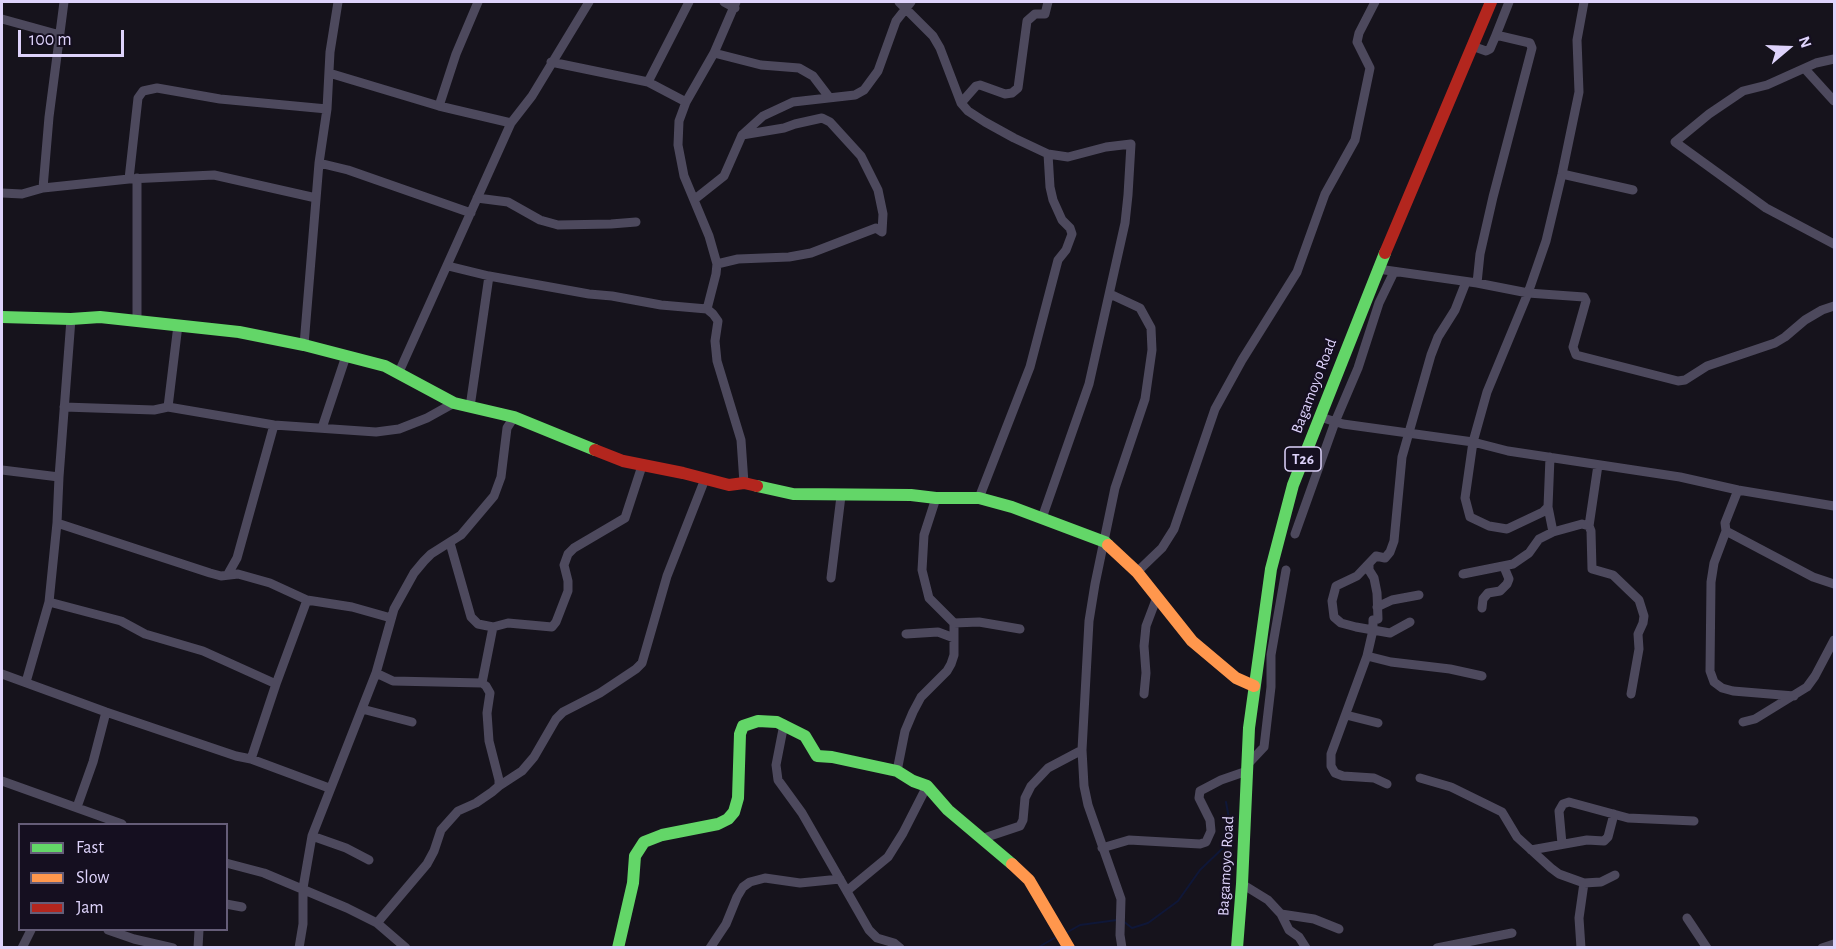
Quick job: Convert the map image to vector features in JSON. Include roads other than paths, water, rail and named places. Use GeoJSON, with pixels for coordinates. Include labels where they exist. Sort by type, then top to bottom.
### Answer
{"type":"FeatureCollection","features":[{"type":"Feature","properties":{"kind":"main road","name":"Bagamoyo Road"},"geometry":{"type":"LineString","coordinates":[[1237,948],[1249,728],[1254,686],[1265,655],[1271,569],[1280,530],[1293,485],[1378,270],[1491,2]]}},
{"type":"Feature","properties":{"kind":"main road"},"geometry":{"type":"LineString","coordinates":[[2,317],[100,317],[239,332],[303,345],[385,366],[454,403],[514,417],[592,449],[642,466],[683,473],[729,485],[744,483],[793,494],[979,498],[1012,507],[1105,542],[1137,572],[1192,641],[1236,678],[1254,686]]}},
{"type":"Feature","properties":{"kind":"main road"},"geometry":{"type":"LineString","coordinates":[[618,948],[633,883],[635,856],[644,842],[662,835],[718,824],[728,819],[734,812],[738,798],[740,734],[743,726],[758,721],[784,724],[805,736],[817,756],[897,771],[912,781],[927,786],[948,810],[984,838],[1029,880],[1069,948]]}},
{"type":"Feature","properties":{"kind":"street"},"geometry":{"type":"LineString","coordinates":[[43,188],[64,2]]}},
{"type":"Feature","properties":{"kind":"street"},"geometry":{"type":"LineString","coordinates":[[303,345],[319,163],[327,109],[330,52],[338,2]]}},
{"type":"Feature","properties":{"kind":"street"},"geometry":{"type":"LineString","coordinates":[[438,106],[456,54],[478,2]]}},
{"type":"Feature","properties":{"kind":"street"},"geometry":{"type":"LineString","coordinates":[[399,372],[511,123],[532,96],[589,2]]}},
{"type":"Feature","properties":{"kind":"street"},"geometry":{"type":"LineString","coordinates":[[648,82],[689,2]]}},
{"type":"Feature","properties":{"kind":"street"},"geometry":{"type":"LineString","coordinates":[[706,309],[714,286],[717,264],[715,252],[684,176],[678,145],[679,121],[686,102],[714,53],[736,5],[724,2]]}},
{"type":"Feature","properties":{"kind":"street"},"geometry":{"type":"LineString","coordinates":[[961,103],[976,86],[980,85],[1005,94],[1012,93],[1018,88],[1027,21],[1035,14],[1045,14],[1048,2]]}},
{"type":"Feature","properties":{"kind":"street"},"geometry":{"type":"LineString","coordinates":[[1137,572],[1162,548],[1174,529],[1215,408],[1297,272],[1325,194],[1355,140],[1370,68],[1357,42],[1359,33],[1375,2]]}},
{"type":"Feature","properties":{"kind":"street"},"geometry":{"type":"LineString","coordinates":[[1472,46],[1486,51],[1490,49],[1509,2]]}},
{"type":"Feature","properties":{"kind":"street"},"geometry":{"type":"LineString","coordinates":[[1548,507],[1532,518],[1507,529],[1489,526],[1470,517],[1465,498],[1473,442],[1487,392],[1528,293],[1546,241],[1579,92],[1577,40],[1584,2]]}},
{"type":"Feature","properties":{"kind":"street"},"geometry":{"type":"LineString","coordinates":[[695,199],[724,176],[742,135],[763,116],[793,102],[855,95],[864,90],[878,71],[905,3],[937,42],[961,103],[968,111],[985,122],[1048,154],[1068,157],[1106,147],[1131,144],[1125,223],[1089,384],[1042,518]]}},
{"type":"Feature","properties":{"kind":"street"},"geometry":{"type":"LineString","coordinates":[[2,19],[60,36]]}},
{"type":"Feature","properties":{"kind":"street"},"geometry":{"type":"LineString","coordinates":[[1477,283],[1480,254],[1493,197],[1532,48],[1530,43],[1496,35]]}},
{"type":"Feature","properties":{"kind":"street"},"geometry":{"type":"LineString","coordinates":[[714,53],[761,65],[799,68],[813,76],[829,97]]}},
{"type":"Feature","properties":{"kind":"street"},"geometry":{"type":"LineString","coordinates":[[1834,59],[1816,63],[1767,85],[1743,91],[1709,114],[1675,142],[1766,208],[1834,244]]}},
{"type":"Feature","properties":{"kind":"street"},"geometry":{"type":"LineString","coordinates":[[551,62],[648,82],[686,102]]}},
{"type":"Feature","properties":{"kind":"street"},"geometry":{"type":"LineString","coordinates":[[1805,69],[1834,101]]}},
{"type":"Feature","properties":{"kind":"street"},"geometry":{"type":"LineString","coordinates":[[329,73],[438,106],[511,123]]}},
{"type":"Feature","properties":{"kind":"street"},"geometry":{"type":"LineString","coordinates":[[137,321],[133,179],[138,98],[143,91],[157,88],[220,99],[327,109]]}},
{"type":"Feature","properties":{"kind":"street"},"geometry":{"type":"LineString","coordinates":[[717,264],[738,259],[779,258],[811,253],[876,228],[882,232],[883,214],[878,190],[861,156],[830,122],[822,118],[784,128],[742,135]]}},
{"type":"Feature","properties":{"kind":"street"},"geometry":{"type":"LineString","coordinates":[[979,498],[1030,367],[1058,260],[1072,234],[1070,228],[1062,220],[1053,200],[1048,154]]}},
{"type":"Feature","properties":{"kind":"street"},"geometry":{"type":"LineString","coordinates":[[319,163],[348,170],[471,213]]}},
{"type":"Feature","properties":{"kind":"street"},"geometry":{"type":"LineString","coordinates":[[1562,174],[1633,190]]}},
{"type":"Feature","properties":{"kind":"street"},"geometry":{"type":"LineString","coordinates":[[2,193],[22,194],[43,188],[133,179],[214,175],[316,198]]}},
{"type":"Feature","properties":{"kind":"street"},"geometry":{"type":"LineString","coordinates":[[477,198],[508,202],[540,220],[558,225],[636,222]]}},
{"type":"Feature","properties":{"kind":"street"},"geometry":{"type":"LineString","coordinates":[[448,266],[489,276],[662,305],[706,309],[714,314],[718,321],[715,341],[717,362],[741,440],[744,483]]}},
{"type":"Feature","properties":{"kind":"street"},"geometry":{"type":"LineString","coordinates":[[1378,270],[1477,283],[1528,293],[1584,297],[1586,301],[1573,347],[1576,355],[1678,381],[1685,380],[1707,366],[1775,343],[1805,320],[1834,306]]}},
{"type":"Feature","properties":{"kind":"street"},"geometry":{"type":"LineString","coordinates":[[1295,534],[1335,422],[1358,368],[1379,303],[1394,272]]}},
{"type":"Feature","properties":{"kind":"street"},"geometry":{"type":"LineString","coordinates":[[470,407],[489,276]]}},
{"type":"Feature","properties":{"kind":"street"},"geometry":{"type":"LineString","coordinates":[[1410,622],[1390,633],[1341,622],[1334,617],[1332,609],[1336,586],[1357,576],[1376,556],[1385,558],[1390,552],[1394,541],[1402,457],[1435,346],[1455,310],[1466,282]]}},
{"type":"Feature","properties":{"kind":"street"},"geometry":{"type":"LineString","coordinates":[[1110,294],[1140,308],[1150,328],[1152,350],[1145,399],[1115,488],[1089,621],[1082,750],[1084,786],[1088,805],[1121,899],[1122,948]]}},
{"type":"Feature","properties":{"kind":"street"},"geometry":{"type":"LineString","coordinates":[[26,682],[48,602],[57,523],[58,477],[71,318]]}},
{"type":"Feature","properties":{"kind":"street"},"geometry":{"type":"LineString","coordinates":[[168,407],[178,325]]}},
{"type":"Feature","properties":{"kind":"street"},"geometry":{"type":"LineString","coordinates":[[322,428],[346,356]]}},
{"type":"Feature","properties":{"kind":"street"},"geometry":{"type":"LineString","coordinates":[[64,407],[154,410],[168,407],[274,425],[376,432],[399,429],[427,418],[454,403]]}},
{"type":"Feature","properties":{"kind":"street"},"geometry":{"type":"LineString","coordinates":[[298,948],[303,924],[303,888],[312,836],[376,673],[398,600],[414,573],[431,554],[461,535],[494,496],[501,477],[507,428],[514,417]]}},
{"type":"Feature","properties":{"kind":"street"},"geometry":{"type":"LineString","coordinates":[[1320,417],[1335,422],[1473,442],[1508,451],[1680,477],[1738,490],[1834,506]]}},
{"type":"Feature","properties":{"kind":"street"},"geometry":{"type":"LineString","coordinates":[[228,574],[237,558],[274,425]]}},
{"type":"Feature","properties":{"kind":"street"},"geometry":{"type":"LineString","coordinates":[[1550,457],[1548,507],[1553,532]]}},
{"type":"Feature","properties":{"kind":"street"},"geometry":{"type":"LineString","coordinates":[[1598,465],[1589,526],[1592,531],[1592,569],[1613,575],[1634,594],[1641,606],[1643,623],[1638,634],[1639,649],[1631,694]]}},
{"type":"Feature","properties":{"kind":"street"},"geometry":{"type":"LineString","coordinates":[[450,543],[471,617],[478,624],[493,627],[508,623],[552,627],[568,591],[564,565],[568,554],[574,548],[625,518],[642,466]]}},
{"type":"Feature","properties":{"kind":"street"},"geometry":{"type":"LineString","coordinates":[[2,470],[58,477]]}},
{"type":"Feature","properties":{"kind":"street"},"geometry":{"type":"LineString","coordinates":[[378,923],[427,864],[434,852],[441,830],[458,811],[476,803],[522,771],[534,757],[556,719],[563,712],[600,693],[642,663],[667,576],[705,479]]}},
{"type":"Feature","properties":{"kind":"street"},"geometry":{"type":"LineString","coordinates":[[1738,490],[1725,523],[1726,531],[1714,563],[1711,582],[1710,670],[1714,682],[1722,688],[1794,696]]}},
{"type":"Feature","properties":{"kind":"street"},"geometry":{"type":"LineString","coordinates":[[831,578],[842,496]]}},
{"type":"Feature","properties":{"kind":"street"},"geometry":{"type":"LineString","coordinates":[[897,771],[905,731],[913,712],[921,697],[951,664],[954,623],[929,598],[922,570],[924,535],[936,498]]}},
{"type":"Feature","properties":{"kind":"street"},"geometry":{"type":"LineString","coordinates":[[57,523],[210,573],[221,576],[238,574],[270,583],[307,600],[351,607],[391,618]]}},
{"type":"Feature","properties":{"kind":"street"},"geometry":{"type":"LineString","coordinates":[[1463,574],[1504,567],[1529,553],[1539,539],[1553,532],[1582,524],[1589,526]]}},
{"type":"Feature","properties":{"kind":"street"},"geometry":{"type":"LineString","coordinates":[[1726,531],[1813,577],[1834,584]]}},
{"type":"Feature","properties":{"kind":"street"},"geometry":{"type":"LineString","coordinates":[[1369,564],[1377,593],[1378,619],[1373,620],[1367,656],[1331,754],[1331,766],[1335,773],[1343,776],[1374,778],[1387,784]]}},
{"type":"Feature","properties":{"kind":"street"},"geometry":{"type":"LineString","coordinates":[[1482,608],[1483,599],[1488,593],[1500,591],[1507,584],[1509,579],[1504,567]]}},
{"type":"Feature","properties":{"kind":"street"},"geometry":{"type":"LineString","coordinates":[[1102,848],[1129,840],[1200,844],[1206,842],[1210,831],[1210,820],[1199,798],[1200,791],[1247,767],[1264,747],[1270,687],[1265,655],[1286,570]]}},
{"type":"Feature","properties":{"kind":"street"},"geometry":{"type":"LineString","coordinates":[[1377,607],[1392,600],[1419,595]]}},
{"type":"Feature","properties":{"kind":"street"},"geometry":{"type":"LineString","coordinates":[[1144,694],[1146,626],[1157,597]]}},
{"type":"Feature","properties":{"kind":"street"},"geometry":{"type":"LineString","coordinates":[[251,759],[307,600]]}},
{"type":"Feature","properties":{"kind":"street"},"geometry":{"type":"LineString","coordinates":[[48,602],[120,621],[145,634],[203,651],[276,684]]}},
{"type":"Feature","properties":{"kind":"street"},"geometry":{"type":"LineString","coordinates":[[954,623],[980,622],[1020,629]]}},
{"type":"Feature","properties":{"kind":"street"},"geometry":{"type":"LineString","coordinates":[[493,627],[482,683],[490,693],[487,713],[489,741],[499,786]]}},
{"type":"Feature","properties":{"kind":"street"},"geometry":{"type":"LineString","coordinates":[[906,634],[938,632],[954,638]]}},
{"type":"Feature","properties":{"kind":"street"},"geometry":{"type":"LineString","coordinates":[[1743,722],[1755,719],[1794,696],[1811,682],[1834,640]]}},
{"type":"Feature","properties":{"kind":"street"},"geometry":{"type":"LineString","coordinates":[[1367,656],[1482,676]]}},
{"type":"Feature","properties":{"kind":"street"},"geometry":{"type":"LineString","coordinates":[[376,673],[393,681],[482,683]]}},
{"type":"Feature","properties":{"kind":"street"},"geometry":{"type":"LineString","coordinates":[[2,674],[329,788]]}},
{"type":"Feature","properties":{"kind":"street"},"geometry":{"type":"LineString","coordinates":[[362,709],[412,722]]}},
{"type":"Feature","properties":{"kind":"street"},"geometry":{"type":"LineString","coordinates":[[77,807],[93,762],[106,712]]}},
{"type":"Feature","properties":{"kind":"street"},"geometry":{"type":"LineString","coordinates":[[1346,715],[1378,723]]}},
{"type":"Feature","properties":{"kind":"street"},"geometry":{"type":"LineString","coordinates":[[784,724],[776,765],[778,780],[802,813],[869,930],[877,938],[894,943],[900,948]]}},
{"type":"Feature","properties":{"kind":"street"},"geometry":{"type":"LineString","coordinates":[[984,838],[1020,826],[1023,820],[1024,798],[1031,786],[1048,768],[1082,750]]}},
{"type":"Feature","properties":{"kind":"street"},"geometry":{"type":"LineString","coordinates":[[1420,778],[1451,787],[1502,812],[1517,837],[1559,874],[1584,883],[1601,882],[1615,875]]}},
{"type":"Feature","properties":{"kind":"street"},"geometry":{"type":"LineString","coordinates":[[2,781],[117,823]]}},
{"type":"Feature","properties":{"kind":"street"},"geometry":{"type":"LineString","coordinates":[[848,890],[888,856],[903,833],[927,786]]}},
{"type":"Feature","properties":{"kind":"street"},"geometry":{"type":"LineString","coordinates":[[1562,844],[1559,811],[1566,802],[1637,819],[1694,821]]}},
{"type":"Feature","properties":{"kind":"street"},"geometry":{"type":"LineString","coordinates":[[1532,850],[1587,840],[1604,842],[1608,837],[1614,814]]}},
{"type":"Feature","properties":{"kind":"street"},"geometry":{"type":"LineString","coordinates":[[312,836],[346,848],[369,860]]}},
{"type":"Feature","properties":{"kind":"street"},"geometry":{"type":"LineString","coordinates":[[228,863],[303,888],[378,923],[406,948]]}},
{"type":"Feature","properties":{"kind":"street"},"geometry":{"type":"LineString","coordinates":[[710,948],[726,924],[743,887],[750,882],[765,879],[800,883],[840,879]]}},
{"type":"Feature","properties":{"kind":"street"},"geometry":{"type":"LineString","coordinates":[[1581,948],[1579,918],[1584,883]]}},
{"type":"Feature","properties":{"kind":"street"},"geometry":{"type":"LineString","coordinates":[[1242,884],[1269,900],[1303,947]]}},
{"type":"Feature","properties":{"kind":"street"},"geometry":{"type":"LineString","coordinates":[[228,904],[242,907]]}},
{"type":"Feature","properties":{"kind":"street"},"geometry":{"type":"LineString","coordinates":[[1281,914],[1314,919],[1339,929]]}},
{"type":"Feature","properties":{"kind":"street"},"geometry":{"type":"LineString","coordinates":[[1686,918],[1707,948]]}},
{"type":"Feature","properties":{"kind":"street"},"geometry":{"type":"LineString","coordinates":[[22,948],[30,931]]}},
{"type":"Feature","properties":{"kind":"street"},"geometry":{"type":"LineString","coordinates":[[110,931],[133,943],[173,948]]}},
{"type":"Feature","properties":{"kind":"street"},"geometry":{"type":"LineString","coordinates":[[198,948],[199,931]]}},
{"type":"Feature","properties":{"kind":"street"},"geometry":{"type":"LineString","coordinates":[[1437,948],[1512,933]]}},
{"type":"Feature","properties":{"kind":"street"},"geometry":{"type":"LineString","coordinates":[[1822,948],[1834,944]]}},
{"type":"Feature","properties":{"kind":"waterway"},"geometry":{"type":"LineString","coordinates":[[1123,921],[1132,928],[1148,923],[1178,901],[1200,870],[1225,846],[1230,824],[1226,802]]}},
{"type":"Feature","properties":{"kind":"waterway"},"geometry":{"type":"LineString","coordinates":[[1066,933],[1080,925],[1117,920]]}},
{"type":"Feature","properties":{"kind":"waterway"},"geometry":{"type":"LineString","coordinates":[[1037,948],[1058,936]]}}]}
